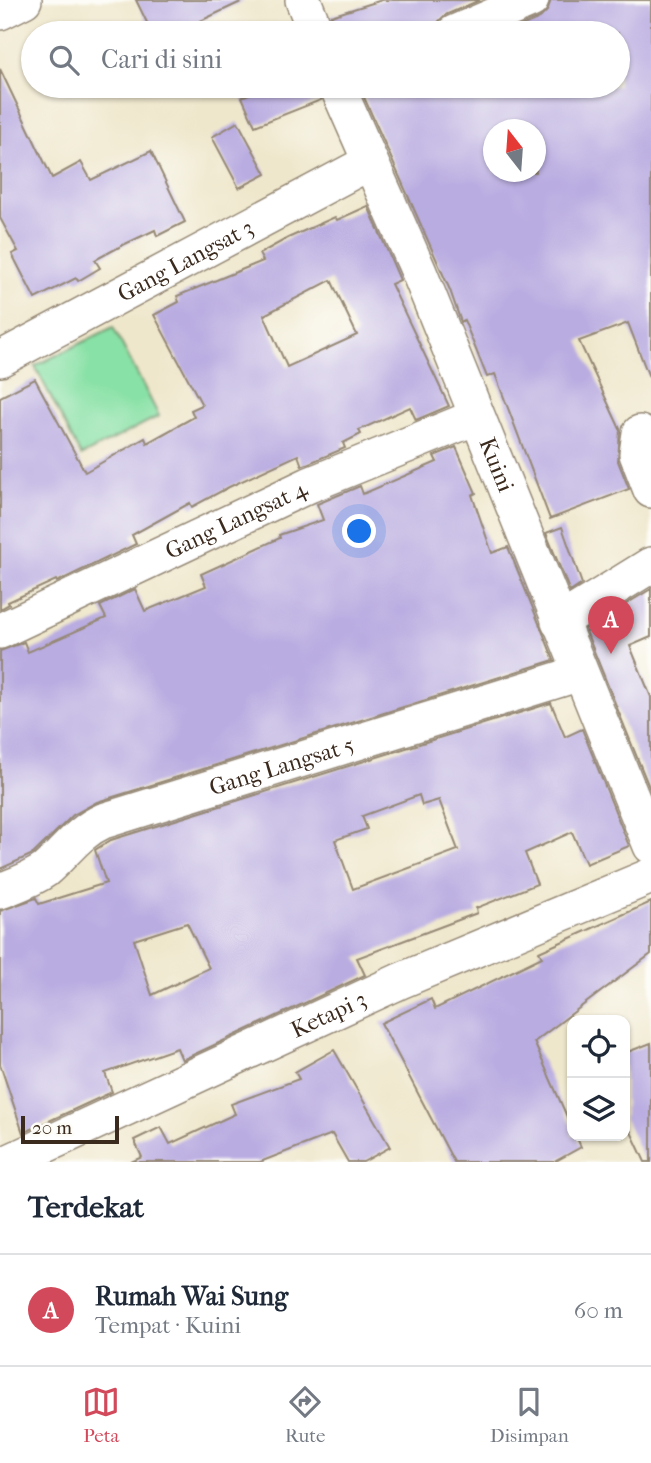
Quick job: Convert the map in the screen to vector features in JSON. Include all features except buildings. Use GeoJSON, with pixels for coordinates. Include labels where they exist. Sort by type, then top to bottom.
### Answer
{"type":"FeatureCollection","features":[{"type":"Feature","properties":{"kind":"street"},"geometry":{"type":"LineString","coordinates":[[0,12],[24,0]]}},
{"type":"Feature","properties":{"kind":"street"},"geometry":{"type":"LineString","coordinates":[[303,0],[311,21]]}},
{"type":"Feature","properties":{"kind":"street"},"geometry":{"type":"LineString","coordinates":[[482,21],[531,0]]}},
{"type":"Feature","properties":{"kind":"street","name":"Kuini"},"geometry":{"type":"LineString","coordinates":[[342,98],[419,272],[651,846]]}},
{"type":"Feature","properties":{"kind":"street","name":"Gang Langsat 3"},"geometry":{"type":"LineString","coordinates":[[0,359],[370,162]]}},
{"type":"Feature","properties":{"kind":"street","name":"Gang Langsat 4"},"geometry":{"type":"LineString","coordinates":[[0,631],[299,489],[476,417]]}},
{"type":"Feature","properties":{"kind":"street"},"geometry":{"type":"LineString","coordinates":[[640,433],[636,454],[651,489]]}},
{"type":"Feature","properties":{"kind":"street"},"geometry":{"type":"LineString","coordinates":[[559,622],[651,565]]}},
{"type":"Feature","properties":{"kind":"street","name":"Gang Langsat 5"},"geometry":{"type":"LineString","coordinates":[[0,891],[43,871],[75,838],[89,827],[103,821],[580,673]]}},
{"type":"Feature","properties":{"kind":"street","name":"Ketapi 3"},"geometry":{"type":"LineString","coordinates":[[9,1162],[400,981],[651,876]]}},
{"type":"Feature","properties":{"kind":"green space"},"geometry":{"type":"Polygon","coordinates":[[[113,327],[159,416],[81,456],[35,366],[113,327]]]}},
{"type":"Feature","properties":{"kind":"place","name":"Rumah Wai Sung"},"geometry":{"type":"Point","coordinates":[611,654]}}]}
